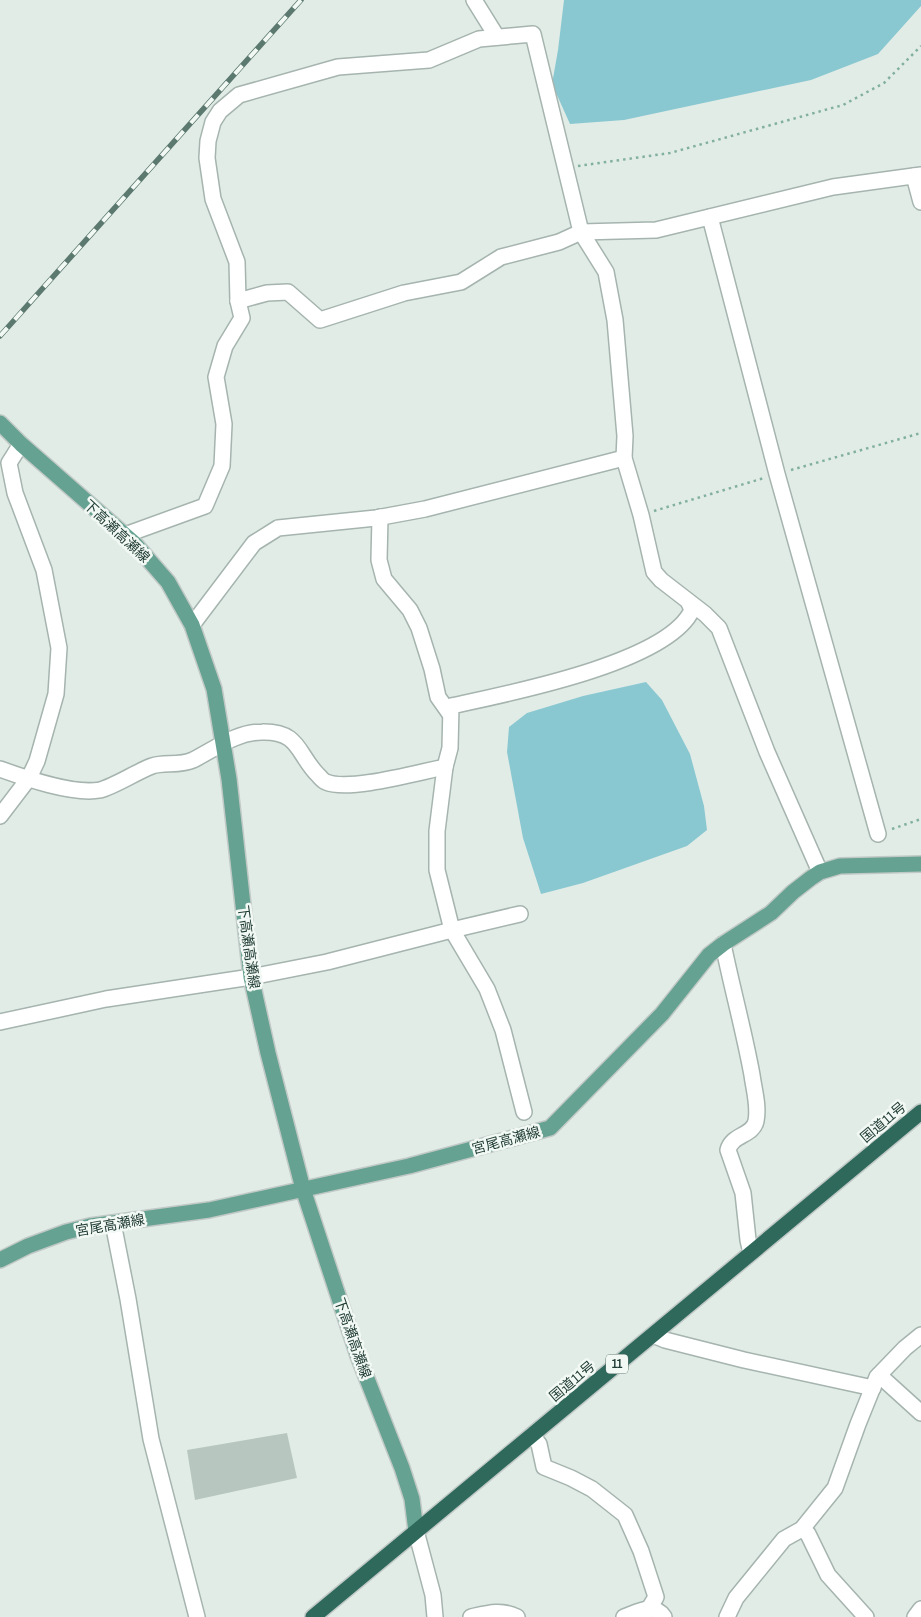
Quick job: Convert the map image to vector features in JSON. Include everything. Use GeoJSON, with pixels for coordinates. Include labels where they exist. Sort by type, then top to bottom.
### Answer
{"type":"FeatureCollection","features":[{"type":"Feature","properties":{"kind":"highway","name":"国道11号"},"geometry":{"type":"LineString","coordinates":[[313,1617],[921,1112]]}},
{"type":"Feature","properties":{"kind":"main road","name":"下高瀬高瀬線"},"geometry":{"type":"LineString","coordinates":[[0,423],[21,444],[125,535],[168,582],[192,625],[214,689],[229,779],[251,977],[268,1053],[304,1189],[358,1356],[410,1491],[416,1531]]}},
{"type":"Feature","properties":{"kind":"main road","name":"宮尾高瀬線"},"geometry":{"type":"LineString","coordinates":[[0,1260],[28,1246],[66,1232],[113,1223],[209,1210],[409,1166],[550,1128],[662,1014],[709,955],[771,913],[792,892],[820,872],[840,866],[921,864]]}},
{"type":"Feature","properties":{"kind":"street"},"geometry":{"type":"LineString","coordinates":[[474,0],[497,38]]}},
{"type":"Feature","properties":{"kind":"street"},"geometry":{"type":"LineString","coordinates":[[125,535],[205,506],[222,466],[224,424],[216,377],[225,346],[242,318],[238,302],[237,262],[213,199],[207,158],[208,141],[213,122],[220,112],[239,95],[338,67],[429,60],[480,39],[533,34],[581,232],[606,272],[615,320],[625,436],[624,458],[641,515],[654,572],[719,628],[767,752],[820,872]]}},
{"type":"Feature","properties":{"kind":"street"},"geometry":{"type":"LineString","coordinates":[[238,302],[267,293],[288,292],[320,320],[404,293],[461,282],[501,257],[560,242],[581,232],[656,230],[833,187],[918,176],[921,202]]}},
{"type":"Feature","properties":{"kind":"street"},"geometry":{"type":"LineString","coordinates":[[710,217],[777,474],[878,834]]}},
{"type":"Feature","properties":{"kind":"street"},"geometry":{"type":"LineString","coordinates":[[0,816],[29,778],[56,694],[58,648],[44,570],[16,493],[9,463],[21,444]]}},
{"type":"Feature","properties":{"kind":"street"},"geometry":{"type":"LineString","coordinates":[[192,625],[254,543],[278,528],[380,518],[425,509],[624,458]]}},
{"type":"Feature","properties":{"kind":"street"},"geometry":{"type":"LineString","coordinates":[[380,518],[379,560],[384,579],[410,610],[419,628],[432,669],[438,697],[450,714]]}},
{"type":"Feature","properties":{"kind":"street"},"geometry":{"type":"LineString","coordinates":[[524,1112],[503,1030],[487,990],[452,930],[437,870],[437,831],[445,767],[450,748],[451,706],[520,692],[622,660],[644,650],[675,631],[688,619],[692,610],[689,603]]}},
{"type":"Feature","properties":{"kind":"street"},"geometry":{"type":"LineString","coordinates":[[6,771],[71,790],[100,790],[153,766],[190,761],[241,734],[263,732],[286,736],[298,745],[309,766],[325,782],[340,786],[371,782],[445,767]]}},
{"type":"Feature","properties":{"kind":"street"},"geometry":{"type":"LineString","coordinates":[[0,1022],[106,999],[251,977],[327,962],[520,914]]}},
{"type":"Feature","properties":{"kind":"street"},"geometry":{"type":"LineString","coordinates":[[723,944],[757,1104],[756,1122],[752,1130],[735,1138],[729,1145],[728,1150],[744,1192],[750,1253]]}},
{"type":"Feature","properties":{"kind":"street"},"geometry":{"type":"LineString","coordinates":[[113,1223],[128,1299],[151,1439],[197,1617]]}},
{"type":"Feature","properties":{"kind":"street"},"geometry":{"type":"LineString","coordinates":[[653,1335],[665,1340],[744,1360],[876,1382],[921,1413]]}},
{"type":"Feature","properties":{"kind":"street"},"geometry":{"type":"LineString","coordinates":[[727,1617],[736,1598],[784,1539],[802,1529],[835,1488],[858,1424],[876,1382],[905,1348],[921,1335]]}},
{"type":"Feature","properties":{"kind":"street"},"geometry":{"type":"LineString","coordinates":[[532,1436],[539,1444],[544,1467],[592,1489],[625,1515],[641,1551],[656,1597],[648,1610]]}},
{"type":"Feature","properties":{"kind":"street"},"geometry":{"type":"LineString","coordinates":[[802,1529],[808,1534],[828,1575],[866,1617]]}},
{"type":"Feature","properties":{"kind":"street"},"geometry":{"type":"LineString","coordinates":[[416,1531],[433,1595],[435,1617]]}},
{"type":"Feature","properties":{"kind":"street"},"geometry":{"type":"LineString","coordinates":[[624,1617],[652,1608],[659,1610],[664,1617]]}},
{"type":"Feature","properties":{"kind":"street"},"geometry":{"type":"LineString","coordinates":[[915,1617],[921,1609]]}},
{"type":"Feature","properties":{"kind":"street"},"geometry":{"type":"LineString","coordinates":[[471,1617],[496,1611],[510,1613],[517,1617]]}},
{"type":"Feature","properties":{"kind":"path"},"geometry":{"type":"LineString","coordinates":[[566,168],[670,153],[843,104],[884,83],[921,46]]}},
{"type":"Feature","properties":{"kind":"water"},"geometry":{"type":"Polygon","coordinates":[[[564,0],[921,0],[921,6],[878,54],[811,80],[624,120],[570,124],[552,84],[564,0]]]}},
{"type":"Feature","properties":{"kind":"water"},"geometry":{"type":"Polygon","coordinates":[[[646,682],[662,700],[690,754],[704,806],[707,830],[687,846],[583,883],[541,894],[523,838],[507,752],[509,727],[527,713],[583,696],[646,682]]]}},
{"type":"Feature","properties":{"kind":"building"},"geometry":{"type":"Polygon","coordinates":[[[287,1433],[297,1478],[195,1500],[187,1450],[287,1433]]]}},
{"type":"Feature","properties":{"kind":"railway"},"geometry":{"type":"LineString","coordinates":[[0,336],[301,0]]}}]}
